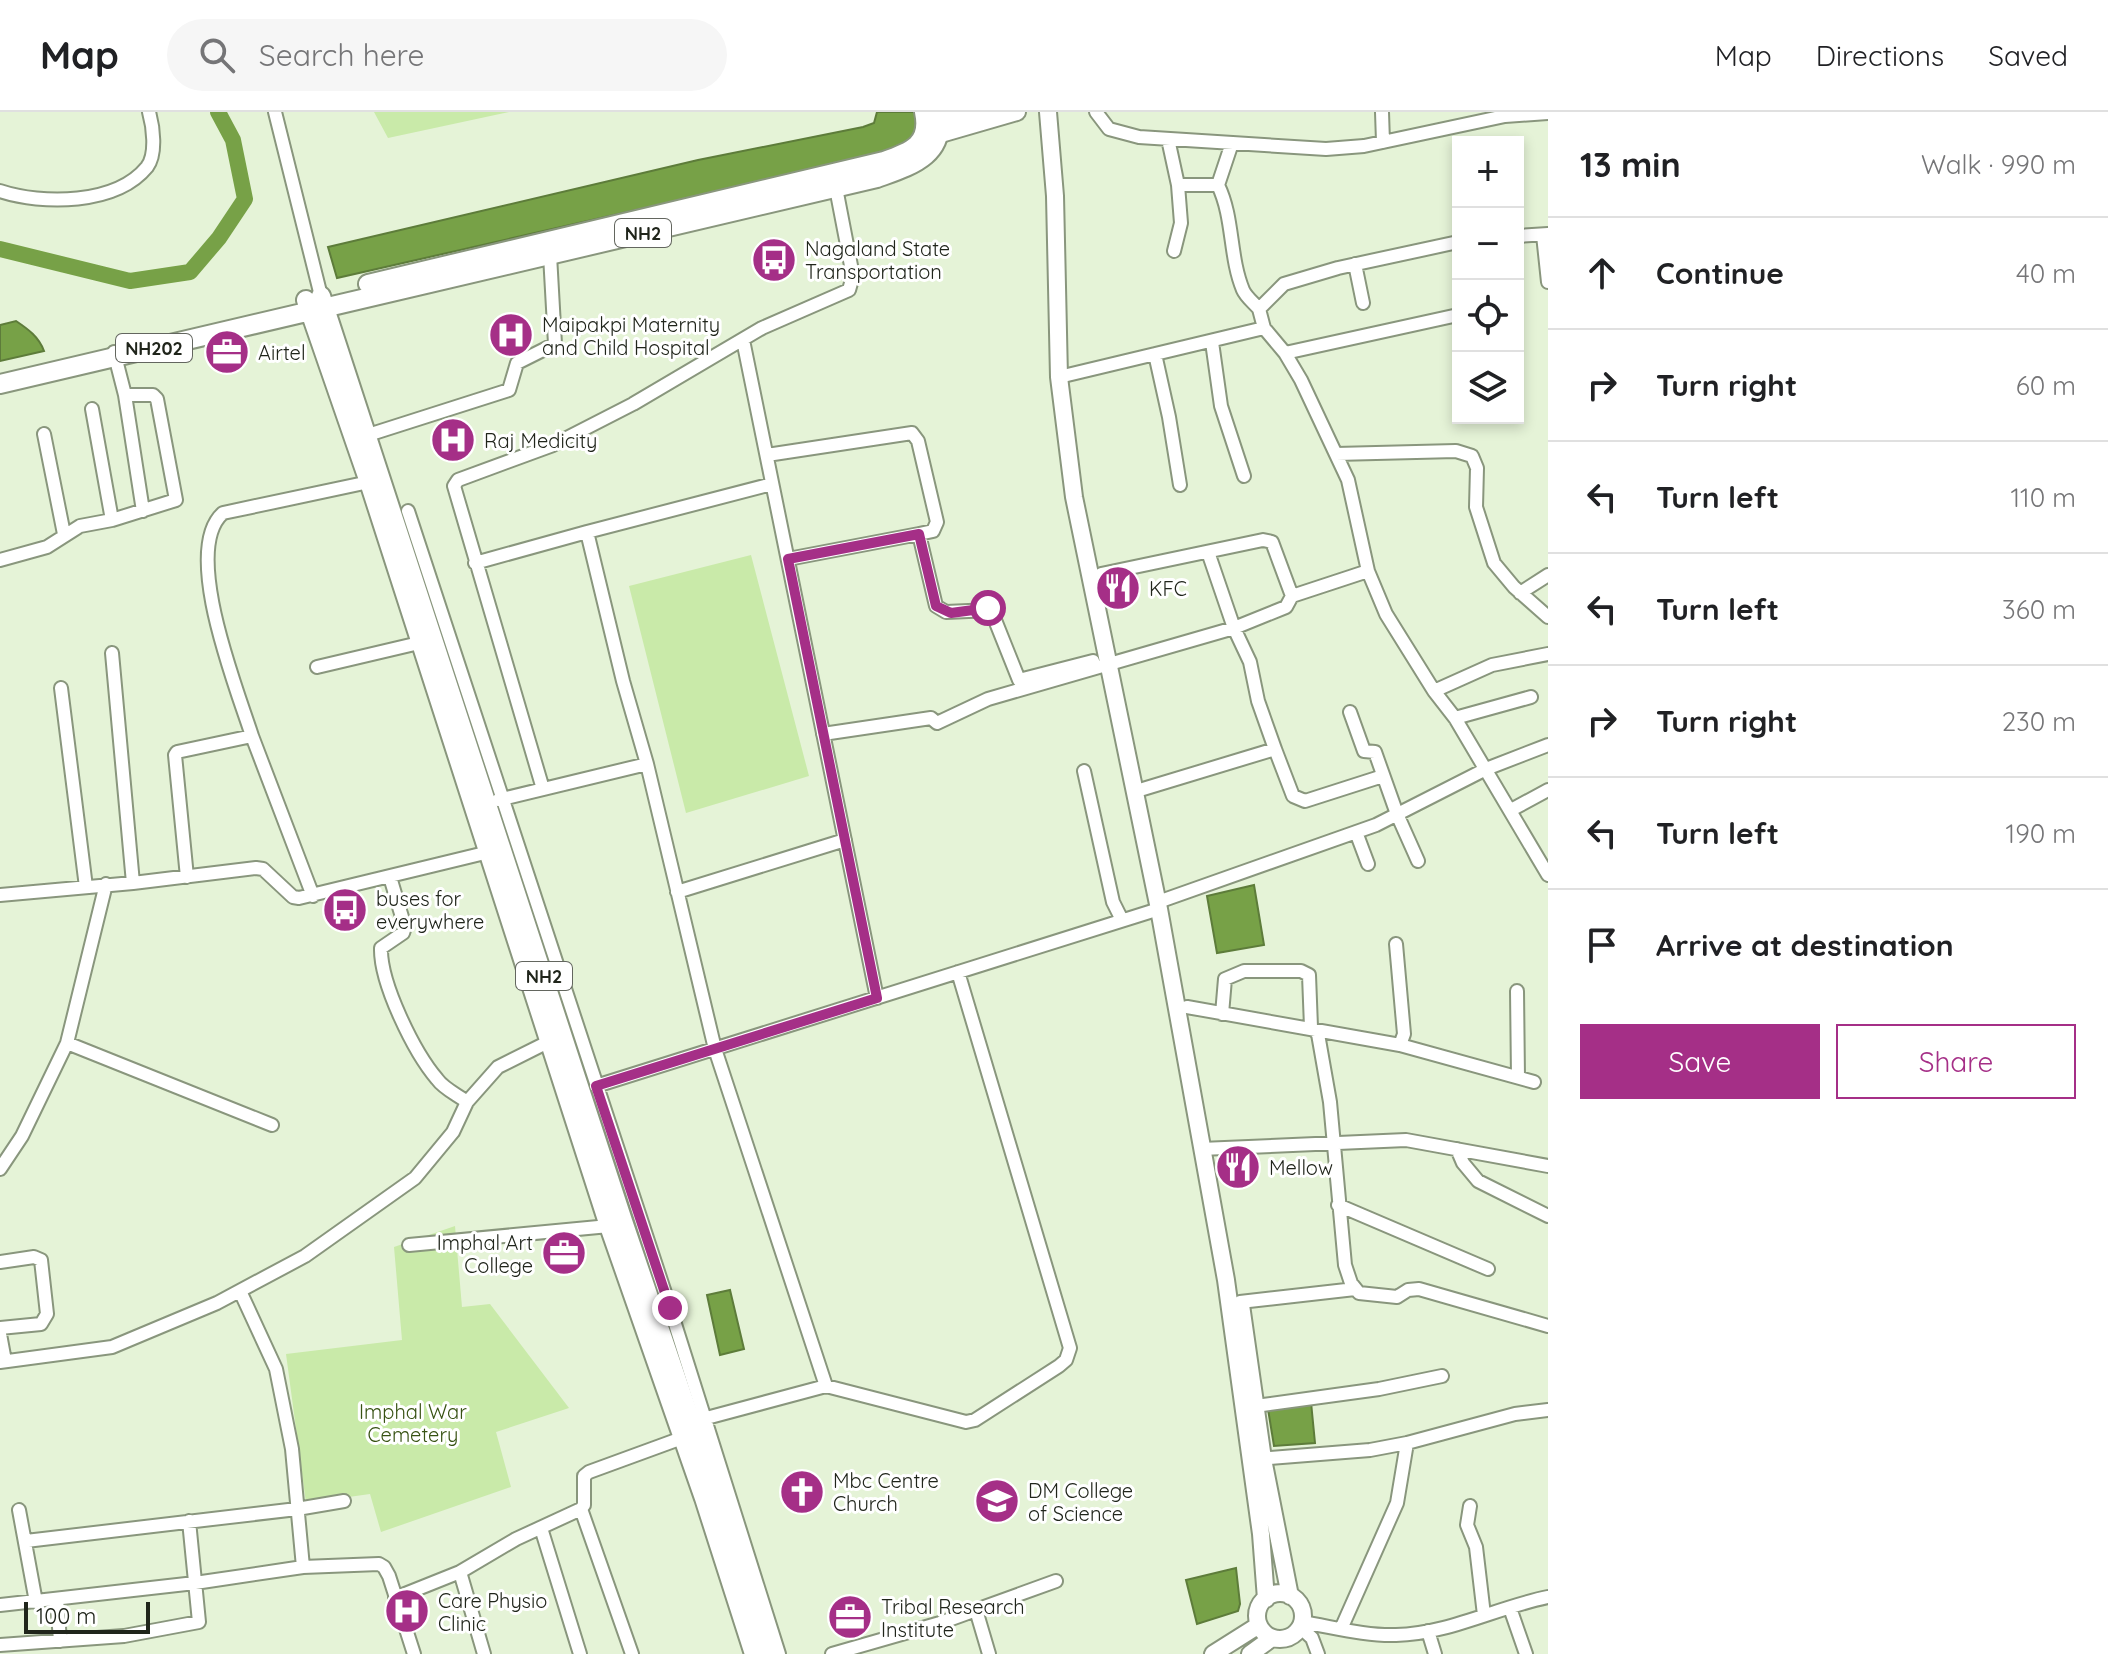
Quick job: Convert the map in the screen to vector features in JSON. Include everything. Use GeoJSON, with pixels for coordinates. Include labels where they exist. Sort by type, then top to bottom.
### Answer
{"type":"FeatureCollection","features":[{"type":"Feature","properties":{"kind":"highway","name":"NH2"},"geometry":{"type":"LineString","coordinates":[[315,304],[884,161],[903,155],[932,124]]}},
{"type":"Feature","properties":{"kind":"highway","name":"NH2"},"geometry":{"type":"LineString","coordinates":[[315,304],[550,255],[877,178],[917,162],[930,152],[932,124]]}},
{"type":"Feature","properties":{"kind":"highway","name":"NH2"},"geometry":{"type":"LineString","coordinates":[[315,304],[368,435],[489,852],[699,1420],[770,1654]]}},
{"type":"Feature","properties":{"kind":"highway","name":"NH2"},"geometry":{"type":"LineString","coordinates":[[315,304],[419,643],[496,801],[576,1120],[754,1654]]}},
{"type":"Feature","properties":{"kind":"highway","name":"NH202"},"geometry":{"type":"LineString","coordinates":[[0,384],[315,304]]}},
{"type":"Feature","properties":{"kind":"highway","name":"NH202"},"geometry":{"type":"LineString","coordinates":[[0,374],[114,353]]}},
{"type":"Feature","properties":{"kind":"main road"},"geometry":{"type":"LineString","coordinates":[[932,124],[983,112]]}},
{"type":"Feature","properties":{"kind":"main road"},"geometry":{"type":"LineString","coordinates":[[932,124],[1017,112]]}},
{"type":"Feature","properties":{"kind":"main road"},"geometry":{"type":"LineString","coordinates":[[1064,376],[1063,176],[1057,112],[1048,112],[1064,376],[1079,497],[1162,903],[1187,1007],[1226,1280],[1251,1406]]}},
{"type":"Feature","properties":{"kind":"main road"},"geometry":{"type":"LineString","coordinates":[[1079,497],[1101,574],[1112,661],[1143,789],[1206,1149],[1240,1302],[1257,1460],[1266,1599]]}},
{"type":"Feature","properties":{"kind":"main road"},"geometry":{"type":"LineString","coordinates":[[1250,1654],[1272,1638],[1289,1637],[1301,1624],[1301,1606],[1290,1596],[1257,1460]]}},
{"type":"Feature","properties":{"kind":"main road"},"geometry":{"type":"LineString","coordinates":[[1272,1638],[1259,1625],[1257,1616],[1266,1599],[1274,1594],[1290,1596]]}},
{"type":"Feature","properties":{"kind":"main road"},"geometry":{"type":"LineString","coordinates":[[1213,1654],[1259,1625]]}},
{"type":"Feature","properties":{"kind":"street"},"geometry":{"type":"LineString","coordinates":[[0,191],[40,201],[71,201],[105,193],[148,166],[152,150],[149,112]]}},
{"type":"Feature","properties":{"kind":"street"},"geometry":{"type":"LineString","coordinates":[[275,112],[315,304]]}},
{"type":"Feature","properties":{"kind":"street"},"geometry":{"type":"LineString","coordinates":[[1096,112],[1109,129],[1139,137],[1326,149],[1383,142],[1505,116],[1548,113]]}},
{"type":"Feature","properties":{"kind":"street"},"geometry":{"type":"LineString","coordinates":[[1382,112],[1383,142]]}},
{"type":"Feature","properties":{"kind":"street"},"geometry":{"type":"LineString","coordinates":[[1168,139],[1178,185],[1181,223],[1174,251]]}},
{"type":"Feature","properties":{"kind":"street"},"geometry":{"type":"LineString","coordinates":[[1232,143],[1218,185],[1228,205],[1233,254],[1244,292],[1259,309],[1264,328],[1285,353],[1348,480],[1368,571],[1386,614],[1434,691],[1455,718],[1548,875]]}},
{"type":"Feature","properties":{"kind":"street"},"geometry":{"type":"LineString","coordinates":[[1178,185],[1218,185]]}},
{"type":"Feature","properties":{"kind":"street"},"geometry":{"type":"LineString","coordinates":[[543,789],[475,563],[455,489],[458,480],[553,445],[633,404],[778,319],[849,290],[853,276],[836,188]]}},
{"type":"Feature","properties":{"kind":"street"},"geometry":{"type":"LineString","coordinates":[[1524,236],[1545,234],[1548,282]]}},
{"type":"Feature","properties":{"kind":"street"},"geometry":{"type":"LineString","coordinates":[[1259,309],[1284,284],[1355,264],[1452,243]]}},
{"type":"Feature","properties":{"kind":"street"},"geometry":{"type":"LineString","coordinates":[[368,435],[509,390],[517,363],[555,344],[550,255]]}},
{"type":"Feature","properties":{"kind":"street"},"geometry":{"type":"LineString","coordinates":[[1355,264],[1363,303]]}},
{"type":"Feature","properties":{"kind":"street"},"geometry":{"type":"LineString","coordinates":[[1285,353],[1452,316]]}},
{"type":"Feature","properties":{"kind":"street"},"geometry":{"type":"LineString","coordinates":[[1064,376],[1264,328]]}},
{"type":"Feature","properties":{"kind":"street"},"geometry":{"type":"LineString","coordinates":[[743,340],[877,998]]}},
{"type":"Feature","properties":{"kind":"street"},"geometry":{"type":"LineString","coordinates":[[1212,342],[1221,406],[1244,476]]}},
{"type":"Feature","properties":{"kind":"street"},"geometry":{"type":"LineString","coordinates":[[114,353],[125,395],[143,511]]}},
{"type":"Feature","properties":{"kind":"street"},"geometry":{"type":"LineString","coordinates":[[1155,354],[1180,485]]}},
{"type":"Feature","properties":{"kind":"street"},"geometry":{"type":"LineString","coordinates":[[0,560],[47,547],[80,526],[175,501],[156,397],[125,395]]}},
{"type":"Feature","properties":{"kind":"street"},"geometry":{"type":"LineString","coordinates":[[92,409],[112,520]]}},
{"type":"Feature","properties":{"kind":"street"},"geometry":{"type":"LineString","coordinates":[[767,455],[912,433],[918,441],[937,522],[933,531],[788,559]]}},
{"type":"Feature","properties":{"kind":"street"},"geometry":{"type":"LineString","coordinates":[[44,434],[64,534]]}},
{"type":"Feature","properties":{"kind":"street"},"geometry":{"type":"LineString","coordinates":[[1336,454],[1456,451],[1472,456],[1477,468],[1476,507],[1494,563],[1520,593],[1548,617]]}},
{"type":"Feature","properties":{"kind":"street"},"geometry":{"type":"LineString","coordinates":[[313,896],[252,736],[217,625],[210,597],[208,565],[212,527],[223,513],[369,482]]}},
{"type":"Feature","properties":{"kind":"street"},"geometry":{"type":"LineString","coordinates":[[475,563],[772,484]]}},
{"type":"Feature","properties":{"kind":"street"},"geometry":{"type":"LineString","coordinates":[[408,511],[496,801],[596,1086],[699,1420],[779,1654]]}},
{"type":"Feature","properties":{"kind":"street"},"geometry":{"type":"LineString","coordinates":[[587,532],[623,681],[647,764],[715,1049],[826,1386]]}},
{"type":"Feature","properties":{"kind":"street"},"geometry":{"type":"LineString","coordinates":[[919,534],[936,606],[951,613],[991,610],[1019,680],[1112,661]]}},
{"type":"Feature","properties":{"kind":"street"},"geometry":{"type":"LineString","coordinates":[[1101,574],[1263,540],[1272,542],[1292,596]]}},
{"type":"Feature","properties":{"kind":"street"},"geometry":{"type":"LineString","coordinates":[[1208,552],[1234,628],[1250,662],[1258,701],[1293,796],[1305,801],[1383,776]]}},
{"type":"Feature","properties":{"kind":"street"},"geometry":{"type":"LineString","coordinates":[[823,734],[931,718],[937,723],[988,699],[1234,628],[1286,607],[1292,596],[1368,571]]}},
{"type":"Feature","properties":{"kind":"street"},"geometry":{"type":"LineString","coordinates":[[1520,593],[1548,575]]}},
{"type":"Feature","properties":{"kind":"street"},"geometry":{"type":"LineString","coordinates":[[317,667],[419,643]]}},
{"type":"Feature","properties":{"kind":"street"},"geometry":{"type":"LineString","coordinates":[[112,653],[133,883]]}},
{"type":"Feature","properties":{"kind":"street"},"geometry":{"type":"LineString","coordinates":[[1434,691],[1492,665],[1548,654]]}},
{"type":"Feature","properties":{"kind":"street"},"geometry":{"type":"LineString","coordinates":[[61,688],[86,887]]}},
{"type":"Feature","properties":{"kind":"street"},"geometry":{"type":"LineString","coordinates":[[1455,718],[1531,697]]}},
{"type":"Feature","properties":{"kind":"street"},"geometry":{"type":"LineString","coordinates":[[1350,712],[1364,751],[1375,752],[1418,861]]}},
{"type":"Feature","properties":{"kind":"street"},"geometry":{"type":"LineString","coordinates":[[187,877],[175,755],[177,752],[252,736]]}},
{"type":"Feature","properties":{"kind":"street"},"geometry":{"type":"LineString","coordinates":[[596,1086],[1122,920],[1356,832],[1486,769],[1548,745]]}},
{"type":"Feature","properties":{"kind":"street"},"geometry":{"type":"LineString","coordinates":[[1143,789],[1275,749]]}},
{"type":"Feature","properties":{"kind":"street"},"geometry":{"type":"LineString","coordinates":[[496,801],[647,764]]}},
{"type":"Feature","properties":{"kind":"street"},"geometry":{"type":"LineString","coordinates":[[1084,771],[1113,902],[1122,920]]}},
{"type":"Feature","properties":{"kind":"street"},"geometry":{"type":"LineString","coordinates":[[1511,810],[1548,790]]}},
{"type":"Feature","properties":{"kind":"street"},"geometry":{"type":"LineString","coordinates":[[1356,832],[1368,864]]}},
{"type":"Feature","properties":{"kind":"street"},"geometry":{"type":"LineString","coordinates":[[677,892],[845,840]]}},
{"type":"Feature","properties":{"kind":"street"},"geometry":{"type":"LineString","coordinates":[[0,895],[260,868],[293,897],[313,896],[489,852]]}},
{"type":"Feature","properties":{"kind":"street"},"geometry":{"type":"LineString","coordinates":[[390,877],[405,927],[403,933],[381,948],[386,983],[438,1081],[467,1102]]}},
{"type":"Feature","properties":{"kind":"street"},"geometry":{"type":"LineString","coordinates":[[0,1169],[22,1136],[67,1043],[106,884]]}},
{"type":"Feature","properties":{"kind":"street"},"geometry":{"type":"LineString","coordinates":[[1396,944],[1404,1034],[1400,1045]]}},
{"type":"Feature","properties":{"kind":"street"},"geometry":{"type":"LineString","coordinates":[[1222,1014],[1225,979],[1244,971],[1301,971],[1309,975],[1311,1027],[1318,1034],[1330,1102],[1345,1265],[1355,1289]]}},
{"type":"Feature","properties":{"kind":"street"},"geometry":{"type":"LineString","coordinates":[[699,1420],[826,1386],[971,1421],[1059,1366],[1069,1354],[1060,1310],[958,972]]}},
{"type":"Feature","properties":{"kind":"street"},"geometry":{"type":"LineString","coordinates":[[1517,991],[1518,1077]]}},
{"type":"Feature","properties":{"kind":"street"},"geometry":{"type":"LineString","coordinates":[[1187,1007],[1400,1045],[1534,1082]]}},
{"type":"Feature","properties":{"kind":"street"},"geometry":{"type":"LineString","coordinates":[[0,1334],[3,1361],[112,1347],[149,1334],[240,1291],[305,1256],[415,1178],[453,1132],[467,1102],[498,1067],[556,1038]]}},
{"type":"Feature","properties":{"kind":"street"},"geometry":{"type":"LineString","coordinates":[[67,1043],[272,1125]]}},
{"type":"Feature","properties":{"kind":"street"},"geometry":{"type":"LineString","coordinates":[[1206,1149],[1406,1140],[1548,1166]]}},
{"type":"Feature","properties":{"kind":"street"},"geometry":{"type":"LineString","coordinates":[[1457,1149],[1463,1163],[1478,1181],[1548,1216]]}},
{"type":"Feature","properties":{"kind":"street"},"geometry":{"type":"LineString","coordinates":[[1338,1205],[1488,1269]]}},
{"type":"Feature","properties":{"kind":"street"},"geometry":{"type":"LineString","coordinates":[[409,1245],[609,1226]]}},
{"type":"Feature","properties":{"kind":"street"},"geometry":{"type":"LineString","coordinates":[[0,1262],[34,1257],[41,1260],[47,1314],[41,1324],[0,1328]]}},
{"type":"Feature","properties":{"kind":"street"},"geometry":{"type":"LineString","coordinates":[[1240,1302],[1355,1289],[1366,1295],[1397,1297],[1408,1290],[1419,1289],[1548,1326]]}},
{"type":"Feature","properties":{"kind":"street"},"geometry":{"type":"LineString","coordinates":[[240,1291],[276,1369],[292,1449],[303,1567]]}},
{"type":"Feature","properties":{"kind":"street"},"geometry":{"type":"LineString","coordinates":[[1251,1406],[1379,1389],[1442,1376]]}},
{"type":"Feature","properties":{"kind":"street"},"geometry":{"type":"LineString","coordinates":[[1257,1460],[1359,1452],[1407,1443],[1469,1425],[1548,1410]]}},
{"type":"Feature","properties":{"kind":"street"},"geometry":{"type":"LineString","coordinates":[[395,1598],[460,1572],[516,1539],[581,1509],[584,1505],[584,1476],[682,1438]]}},
{"type":"Feature","properties":{"kind":"street"},"geometry":{"type":"LineString","coordinates":[[1341,1629],[1397,1503],[1407,1443]]}},
{"type":"Feature","properties":{"kind":"street"},"geometry":{"type":"LineString","coordinates":[[26,1541],[344,1501]]}},
{"type":"Feature","properties":{"kind":"street"},"geometry":{"type":"LineString","coordinates":[[1470,1506],[1467,1525],[1476,1547],[1484,1615]]}},
{"type":"Feature","properties":{"kind":"street"},"geometry":{"type":"LineString","coordinates":[[581,1509],[632,1654]]}},
{"type":"Feature","properties":{"kind":"street"},"geometry":{"type":"LineString","coordinates":[[19,1510],[36,1602]]}},
{"type":"Feature","properties":{"kind":"street"},"geometry":{"type":"LineString","coordinates":[[0,1648],[124,1636],[196,1624],[201,1617],[189,1521]]}},
{"type":"Feature","properties":{"kind":"street"},"geometry":{"type":"LineString","coordinates":[[541,1528],[580,1654]]}},
{"type":"Feature","properties":{"kind":"street"},"geometry":{"type":"LineString","coordinates":[[0,1605],[195,1583],[303,1567],[379,1564],[389,1576],[414,1654]]}},
{"type":"Feature","properties":{"kind":"street"},"geometry":{"type":"LineString","coordinates":[[460,1572],[484,1654]]}},
{"type":"Feature","properties":{"kind":"street"},"geometry":{"type":"LineString","coordinates":[[832,1654],[976,1610],[1056,1581]]}},
{"type":"Feature","properties":{"kind":"street"},"geometry":{"type":"LineString","coordinates":[[1301,1624],[1396,1635],[1428,1631],[1548,1597]]}},
{"type":"Feature","properties":{"kind":"street"},"geometry":{"type":"LineString","coordinates":[[57,1599],[60,1641]]}},
{"type":"Feature","properties":{"kind":"street"},"geometry":{"type":"LineString","coordinates":[[1510,1608],[1526,1654]]}},
{"type":"Feature","properties":{"kind":"street"},"geometry":{"type":"LineString","coordinates":[[976,1610],[989,1654]]}},
{"type":"Feature","properties":{"kind":"street"},"geometry":{"type":"LineString","coordinates":[[1301,1624],[1312,1638],[1318,1654]]}},
{"type":"Feature","properties":{"kind":"street"},"geometry":{"type":"LineString","coordinates":[[1428,1631],[1435,1654]]}},
{"type":"Feature","properties":{"kind":"street"},"geometry":{"type":"LineString","coordinates":[[0,1648],[12,1654]]}},
{"type":"Feature","properties":{"kind":"green space"},"geometry":{"type":"Polygon","coordinates":[[[374,112],[509,112],[388,138],[374,112]]]}},
{"type":"Feature","properties":{"kind":"green space"},"geometry":{"type":"Polygon","coordinates":[[[751,555],[809,776],[686,813],[629,586],[751,555]]]}},
{"type":"Feature","properties":{"kind":"green space","name":"Imphal War Cemetery"},"geometry":{"type":"Polygon","coordinates":[[[455,1226],[462,1307],[490,1304],[569,1408],[496,1432],[511,1487],[381,1532],[370,1494],[306,1503],[286,1354],[402,1340],[394,1247],[455,1226]]]}},
{"type":"Feature","properties":{"kind":"shaded area"},"geometry":{"type":"Polygon","coordinates":[[[877,112],[919,112],[917,136],[896,151],[337,278],[328,247],[698,160],[863,127],[874,123],[877,112]]]}},
{"type":"Feature","properties":{"kind":"shaded area"},"geometry":{"type":"Polygon","coordinates":[[[16,321],[36,337],[44,351],[0,361],[0,325],[16,321]]]}},
{"type":"Feature","properties":{"kind":"shaded area"},"geometry":{"type":"Polygon","coordinates":[[[1254,885],[1264,945],[1217,953],[1207,896],[1254,885]]]}},
{"type":"Feature","properties":{"kind":"shaded area"},"geometry":{"type":"Polygon","coordinates":[[[730,1290],[744,1349],[720,1355],[707,1295],[730,1290]]]}},
{"type":"Feature","properties":{"kind":"shaded area"},"geometry":{"type":"Polygon","coordinates":[[[1311,1402],[1315,1443],[1274,1446],[1268,1409],[1311,1402]]]}},
{"type":"Feature","properties":{"kind":"shaded area"},"geometry":{"type":"Polygon","coordinates":[[[1236,1568],[1238,1611],[1197,1624],[1186,1580],[1236,1568]]]}},
{"type":"Feature","properties":{"kind":"waterway"},"geometry":{"type":"LineString","coordinates":[[0,249],[130,281],[190,272],[219,238],[245,199],[233,140],[218,112]]}},
{"type":"Feature","properties":{"kind":"place","name":"Nagaland State Transportation"},"geometry":{"type":"Point","coordinates":[774,260]}},
{"type":"Feature","properties":{"kind":"place","name":"Maipakpi Maternity and Child Hospital"},"geometry":{"type":"Point","coordinates":[511,335]}},
{"type":"Feature","properties":{"kind":"place","name":"Airtel"},"geometry":{"type":"Point","coordinates":[227,352]}},
{"type":"Feature","properties":{"kind":"place","name":"Raj Medicity"},"geometry":{"type":"Point","coordinates":[453,440]}},
{"type":"Feature","properties":{"kind":"place","name":"KFC"},"geometry":{"type":"Point","coordinates":[1118,588]}},
{"type":"Feature","properties":{"kind":"place","name":"buses for everywhere"},"geometry":{"type":"Point","coordinates":[345,910]}},
{"type":"Feature","properties":{"kind":"place","name":"Mellow"},"geometry":{"type":"Point","coordinates":[1238,1167]}},
{"type":"Feature","properties":{"kind":"place","name":"Imphal Art College"},"geometry":{"type":"Point","coordinates":[564,1253]}},
{"type":"Feature","properties":{"kind":"place","name":"Mbc Centre Church"},"geometry":{"type":"Point","coordinates":[802,1492]}},
{"type":"Feature","properties":{"kind":"place","name":"DM College of Science"},"geometry":{"type":"Point","coordinates":[997,1501]}},
{"type":"Feature","properties":{"kind":"place","name":"Care Physio Clinic"},"geometry":{"type":"Point","coordinates":[407,1611]}},
{"type":"Feature","properties":{"kind":"place","name":"Tribal Research Institute"},"geometry":{"type":"Point","coordinates":[850,1617]}},
{"type":"Feature","properties":{"kind":"route"},"geometry":{"type":"LineString","coordinates":[[670,1308],[596,1086],[877,998],[788,559],[919,534],[936,606],[951,613],[988,608]]}}]}
